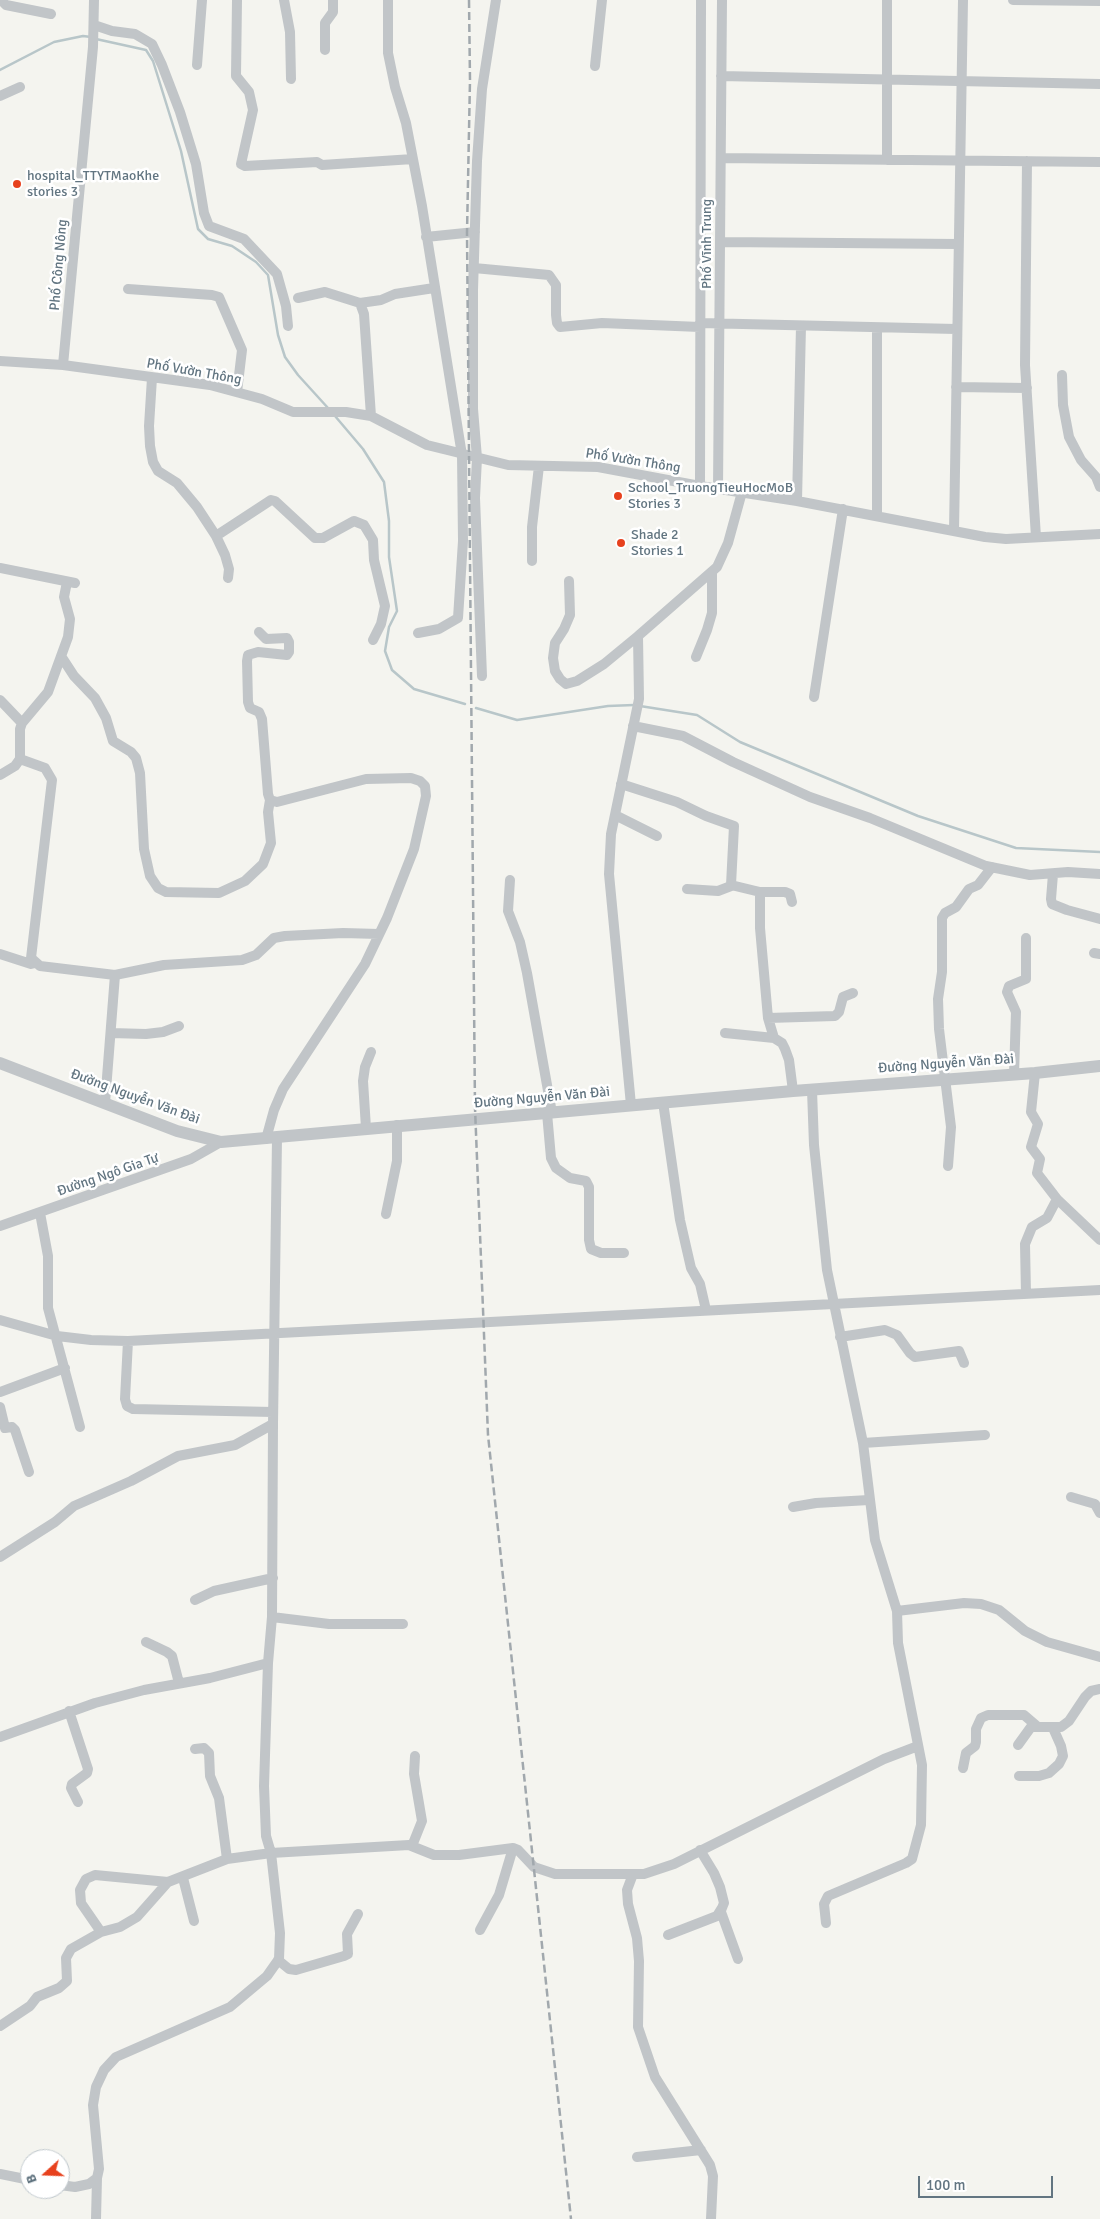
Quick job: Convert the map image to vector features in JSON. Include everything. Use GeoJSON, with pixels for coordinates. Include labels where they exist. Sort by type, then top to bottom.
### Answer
{"type":"FeatureCollection","features":[{"type":"Feature","properties":{"kind":"street"},"geometry":{"type":"LineString","coordinates":[[1,0],[6,5],[51,14]]}},
{"type":"Feature","properties":{"kind":"street"},"geometry":{"type":"LineString","coordinates":[[94,0],[94,27],[135,34],[152,44],[180,112],[196,164],[204,213],[209,226],[244,240],[277,274],[286,306],[288,326]]}},
{"type":"Feature","properties":{"kind":"street"},"geometry":{"type":"LineString","coordinates":[[197,65],[202,0]]}},
{"type":"Feature","properties":{"kind":"street"},"geometry":{"type":"LineString","coordinates":[[237,0],[236,76],[249,92],[253,110],[240,161],[242,166],[309,162],[317,162],[322,165],[413,159]]}},
{"type":"Feature","properties":{"kind":"street"},"geometry":{"type":"LineString","coordinates":[[284,0],[290,32],[291,79]]}},
{"type":"Feature","properties":{"kind":"street"},"geometry":{"type":"LineString","coordinates":[[325,50],[324,22],[332,15],[333,0]]}},
{"type":"Feature","properties":{"kind":"street"},"geometry":{"type":"LineString","coordinates":[[388,0],[388,53],[394,87],[406,123],[413,159],[462,455],[463,541],[458,618],[439,629],[418,633]]}},
{"type":"Feature","properties":{"kind":"street"},"geometry":{"type":"LineString","coordinates":[[482,676],[475,498],[477,458],[474,410],[476,161],[482,89],[496,0]]}},
{"type":"Feature","properties":{"kind":"street"},"geometry":{"type":"LineString","coordinates":[[595,66],[602,0]]}},
{"type":"Feature","properties":{"kind":"street","name":"Phố Vĩnh Trung"},"geometry":{"type":"LineString","coordinates":[[700,486],[701,0]]}},
{"type":"Feature","properties":{"kind":"street","name":"Phố Vĩnh Trung"},"geometry":{"type":"LineString","coordinates":[[718,488],[722,0]]}},
{"type":"Feature","properties":{"kind":"street"},"geometry":{"type":"LineString","coordinates":[[887,0],[887,160]]}},
{"type":"Feature","properties":{"kind":"street"},"geometry":{"type":"LineString","coordinates":[[954,530],[963,0]]}},
{"type":"Feature","properties":{"kind":"street"},"geometry":{"type":"LineString","coordinates":[[1012,0],[1100,1]]}},
{"type":"Feature","properties":{"kind":"street","name":"Phố Công Nông"},"geometry":{"type":"LineString","coordinates":[[63,365],[94,27]]}},
{"type":"Feature","properties":{"kind":"street"},"geometry":{"type":"LineString","coordinates":[[721,76],[1100,84]]}},
{"type":"Feature","properties":{"kind":"street"},"geometry":{"type":"LineString","coordinates":[[0,96],[20,87]]}},
{"type":"Feature","properties":{"kind":"street"},"geometry":{"type":"LineString","coordinates":[[721,158],[1100,162]]}},
{"type":"Feature","properties":{"kind":"street"},"geometry":{"type":"LineString","coordinates":[[1027,161],[1025,365],[1028,388],[1036,537]]}},
{"type":"Feature","properties":{"kind":"street"},"geometry":{"type":"LineString","coordinates":[[426,237],[475,232]]}},
{"type":"Feature","properties":{"kind":"street"},"geometry":{"type":"LineString","coordinates":[[720,242],[958,244]]}},
{"type":"Feature","properties":{"kind":"street"},"geometry":{"type":"LineString","coordinates":[[474,268],[549,275],[556,285],[556,315],[557,323],[560,327],[602,323],[956,329]]}},
{"type":"Feature","properties":{"kind":"street"},"geometry":{"type":"LineString","coordinates":[[298,298],[325,292],[360,303],[381,300],[395,294],[434,288]]}},
{"type":"Feature","properties":{"kind":"street"},"geometry":{"type":"LineString","coordinates":[[128,290],[219,297],[242,350],[237,392]]}},
{"type":"Feature","properties":{"kind":"street"},"geometry":{"type":"LineString","coordinates":[[360,303],[364,314],[371,416]]}},
{"type":"Feature","properties":{"kind":"street"},"geometry":{"type":"LineString","coordinates":[[798,501],[801,326]]}},
{"type":"Feature","properties":{"kind":"street"},"geometry":{"type":"LineString","coordinates":[[876,515],[878,328]]}},
{"type":"Feature","properties":{"kind":"street","name":"Phố Vườn Thông"},"geometry":{"type":"LineString","coordinates":[[0,360],[63,365],[210,385],[262,399],[293,412],[346,412],[371,416],[427,445],[508,465],[598,467],[876,515],[985,537],[1100,534]]}},
{"type":"Feature","properties":{"kind":"street"},"geometry":{"type":"LineString","coordinates":[[1062,375],[1063,405],[1069,437],[1081,460],[1096,477],[1100,487]]}},
{"type":"Feature","properties":{"kind":"street"},"geometry":{"type":"LineString","coordinates":[[152,378],[149,426],[153,462],[158,471],[177,483],[197,507],[216,536],[225,555],[229,569],[228,578]]}},
{"type":"Feature","properties":{"kind":"street"},"geometry":{"type":"LineString","coordinates":[[956,386],[1028,388]]}},
{"type":"Feature","properties":{"kind":"street"},"geometry":{"type":"LineString","coordinates":[[532,561],[532,526],[538,466]]}},
{"type":"Feature","properties":{"kind":"street"},"geometry":{"type":"LineString","coordinates":[[569,581],[570,615],[555,643],[553,658],[554,671],[566,684],[577,681],[604,664],[717,568],[728,543],[742,492]]}},
{"type":"Feature","properties":{"kind":"street"},"geometry":{"type":"LineString","coordinates":[[216,536],[271,500],[275,501],[314,538],[323,538],[354,521],[364,525],[373,540],[374,560],[385,606],[381,624],[373,640]]}},
{"type":"Feature","properties":{"kind":"street"},"geometry":{"type":"LineString","coordinates":[[814,697],[842,509]]}},
{"type":"Feature","properties":{"kind":"street"},"geometry":{"type":"LineString","coordinates":[[0,568],[71,583],[64,597],[70,619],[68,637],[48,692],[22,722],[20,729],[20,759],[14,766],[0,775]]}},
{"type":"Feature","properties":{"kind":"street"},"geometry":{"type":"LineString","coordinates":[[696,657],[708,630],[712,613],[714,588],[712,572]]}},
{"type":"Feature","properties":{"kind":"street"},"geometry":{"type":"LineString","coordinates":[[61,656],[74,676],[95,698],[106,718],[113,742],[131,752],[136,758],[140,773],[144,849],[150,876],[158,888],[166,892],[219,893],[245,881],[263,864],[271,843],[268,812],[270,800],[267,785],[262,719],[260,712],[250,708],[248,702],[246,661],[248,655],[258,652],[287,654],[289,652],[289,642],[287,638],[266,639],[260,632]]}},
{"type":"Feature","properties":{"kind":"street"},"geometry":{"type":"LineString","coordinates":[[632,1105],[609,874],[611,834],[638,699],[638,636]]}},
{"type":"Feature","properties":{"kind":"street"},"geometry":{"type":"LineString","coordinates":[[0,700],[22,722]]}},
{"type":"Feature","properties":{"kind":"street"},"geometry":{"type":"LineString","coordinates":[[634,726],[683,736],[810,797],[870,818],[956,855],[992,867],[1030,875],[1100,874]]}},
{"type":"Feature","properties":{"kind":"street"},"geometry":{"type":"LineString","coordinates":[[20,759],[45,768],[52,780],[31,958],[40,966],[114,975],[164,965],[242,960],[256,955],[274,938],[285,936],[343,933],[379,934]]}},
{"type":"Feature","properties":{"kind":"street"},"geometry":{"type":"LineString","coordinates":[[96,2219],[99,2169],[93,2105],[96,2087],[104,2070],[116,2057],[230,2007],[267,1976],[278,1960],[281,1940],[271,1853],[266,1836],[264,1786],[273,1578],[275,1334],[272,1138],[274,1110],[283,1089],[365,964],[414,849],[426,796],[425,786],[420,781],[411,778],[366,779],[277,802],[270,800]]}},
{"type":"Feature","properties":{"kind":"street"},"geometry":{"type":"LineString","coordinates":[[621,784],[677,802],[706,816],[734,826],[730,881],[732,886]]}},
{"type":"Feature","properties":{"kind":"street"},"geometry":{"type":"LineString","coordinates":[[615,815],[657,836]]}},
{"type":"Feature","properties":{"kind":"street"},"geometry":{"type":"LineString","coordinates":[[948,1166],[951,1126],[938,999],[942,972],[942,918],[944,913],[956,907],[969,889],[978,885],[992,867]]}},
{"type":"Feature","properties":{"kind":"street"},"geometry":{"type":"LineString","coordinates":[[1053,874],[1052,904],[1100,919]]}},
{"type":"Feature","properties":{"kind":"street"},"geometry":{"type":"LineString","coordinates":[[510,880],[508,911],[520,942],[527,972],[549,1113],[551,1158],[556,1168],[570,1178],[586,1182],[590,1187],[590,1249],[600,1253],[624,1253]]}},
{"type":"Feature","properties":{"kind":"street"},"geometry":{"type":"LineString","coordinates":[[687,890],[718,891],[732,886],[760,892],[785,892],[790,894],[792,902]]}},
{"type":"Feature","properties":{"kind":"street"},"geometry":{"type":"LineString","coordinates":[[760,892],[760,928],[768,1018],[774,1038]]}},
{"type":"Feature","properties":{"kind":"street"},"geometry":{"type":"LineString","coordinates":[[1014,1074],[1016,1012],[1007,992],[1008,986],[1026,979],[1026,938]]}},
{"type":"Feature","properties":{"kind":"street"},"geometry":{"type":"LineString","coordinates":[[0,954],[31,964],[35,963]]}},
{"type":"Feature","properties":{"kind":"street"},"geometry":{"type":"LineString","coordinates":[[105,1103],[114,975]]}},
{"type":"Feature","properties":{"kind":"street"},"geometry":{"type":"LineString","coordinates":[[768,1018],[834,1016],[839,1012],[843,997],[853,993]]}},
{"type":"Feature","properties":{"kind":"street"},"geometry":{"type":"LineString","coordinates":[[110,1033],[146,1034],[163,1032],[179,1026]]}},
{"type":"Feature","properties":{"kind":"street"},"geometry":{"type":"LineString","coordinates":[[725,1033],[774,1038],[782,1043],[789,1060],[792,1090]]}},
{"type":"Feature","properties":{"kind":"street"},"geometry":{"type":"LineString","coordinates":[[366,1128],[364,1081],[365,1067],[371,1052]]}},
{"type":"Feature","properties":{"kind":"street","name":"Đường Nguyễn Văn Đài"},"geometry":{"type":"LineString","coordinates":[[0,1063],[177,1132],[221,1142],[792,1090],[1035,1073],[1100,1066]]}},
{"type":"Feature","properties":{"kind":"street"},"geometry":{"type":"LineString","coordinates":[[1035,1073],[1031,1112],[1038,1124],[1032,1150],[1040,1159],[1041,1163],[1037,1170],[1039,1177],[1057,1199],[1100,1240]]}},
{"type":"Feature","properties":{"kind":"street"},"geometry":{"type":"LineString","coordinates":[[812,1090],[814,1145],[824,1252],[863,1443],[869,1500],[876,1540],[897,1611],[898,1643],[922,1764],[921,1825],[912,1859],[828,1896],[824,1904],[826,1923]]}},
{"type":"Feature","properties":{"kind":"street"},"geometry":{"type":"LineString","coordinates":[[663,1102],[680,1220],[691,1268],[700,1284],[706,1310]]}},
{"type":"Feature","properties":{"kind":"street"},"geometry":{"type":"LineString","coordinates":[[386,1214],[396,1160],[397,1126]]}},
{"type":"Feature","properties":{"kind":"street","name":"Đường Ngô Gia Tự"},"geometry":{"type":"LineString","coordinates":[[0,1226],[191,1159],[221,1142]]}},
{"type":"Feature","properties":{"kind":"street"},"geometry":{"type":"LineString","coordinates":[[1026,1294],[1024,1244],[1032,1227],[1047,1218],[1057,1199]]}},
{"type":"Feature","properties":{"kind":"street"},"geometry":{"type":"LineString","coordinates":[[40,1213],[48,1256],[48,1308],[80,1428]]}},
{"type":"Feature","properties":{"kind":"street"},"geometry":{"type":"LineString","coordinates":[[0,1320],[57,1336],[91,1340],[128,1341],[182,1336],[275,1334],[1100,1290]]}},
{"type":"Feature","properties":{"kind":"street"},"geometry":{"type":"LineString","coordinates":[[840,1337],[885,1330],[897,1335],[910,1353],[915,1356],[959,1351],[964,1363]]}},
{"type":"Feature","properties":{"kind":"street"},"geometry":{"type":"LineString","coordinates":[[128,1341],[125,1398],[127,1406],[133,1409],[273,1412]]}},
{"type":"Feature","properties":{"kind":"street"},"geometry":{"type":"LineString","coordinates":[[0,1392],[65,1368]]}},
{"type":"Feature","properties":{"kind":"street"},"geometry":{"type":"LineString","coordinates":[[0,1407],[3,1430],[12,1426],[15,1430],[29,1472]]}},
{"type":"Feature","properties":{"kind":"street"},"geometry":{"type":"LineString","coordinates":[[0,1558],[55,1522],[74,1506],[131,1481],[178,1456],[236,1445],[273,1424]]}},
{"type":"Feature","properties":{"kind":"street"},"geometry":{"type":"LineString","coordinates":[[863,1443],[985,1435]]}},
{"type":"Feature","properties":{"kind":"street"},"geometry":{"type":"LineString","coordinates":[[1071,1497],[1095,1504],[1100,1513]]}},
{"type":"Feature","properties":{"kind":"street"},"geometry":{"type":"LineString","coordinates":[[793,1508],[816,1503],[869,1500]]}},
{"type":"Feature","properties":{"kind":"street"},"geometry":{"type":"LineString","coordinates":[[195,1600],[214,1591],[273,1578]]}},
{"type":"Feature","properties":{"kind":"street"},"geometry":{"type":"LineString","coordinates":[[897,1611],[964,1603],[981,1604],[999,1610],[1025,1631],[1047,1642],[1100,1657]]}},
{"type":"Feature","properties":{"kind":"street"},"geometry":{"type":"LineString","coordinates":[[272,1617],[329,1624],[403,1624]]}},
{"type":"Feature","properties":{"kind":"street"},"geometry":{"type":"LineString","coordinates":[[146,1642],[172,1656],[179,1683]]}},
{"type":"Feature","properties":{"kind":"street"},"geometry":{"type":"LineString","coordinates":[[0,1737],[69,1711],[144,1690],[268,1663]]}},
{"type":"Feature","properties":{"kind":"street"},"geometry":{"type":"LineString","coordinates":[[1018,1745],[1032,1727],[1061,1727],[1068,1721],[1091,1691],[1100,1689]]}},
{"type":"Feature","properties":{"kind":"street"},"geometry":{"type":"LineString","coordinates":[[69,1711],[88,1769],[87,1773],[72,1784],[71,1788],[78,1802]]}},
{"type":"Feature","properties":{"kind":"street"},"geometry":{"type":"LineString","coordinates":[[963,1768],[966,1753],[975,1746],[976,1729],[981,1718],[988,1715],[1024,1715],[1038,1727]]}},
{"type":"Feature","properties":{"kind":"street"},"geometry":{"type":"LineString","coordinates":[[1019,1776],[1039,1776],[1049,1773],[1059,1764],[1063,1756],[1053,1728]]}},
{"type":"Feature","properties":{"kind":"street"},"geometry":{"type":"LineString","coordinates":[[101,1932],[81,1903],[80,1890],[86,1879],[95,1876],[168,1882],[228,1859],[271,1853],[412,1846],[434,1855],[459,1855],[513,1848],[518,1850],[534,1867],[555,1874],[633,1874],[657,1870],[884,1759],[918,1746]]}},
{"type":"Feature","properties":{"kind":"street"},"geometry":{"type":"LineString","coordinates":[[195,1748],[204,1748],[209,1752],[210,1776],[218,1798],[228,1859]]}},
{"type":"Feature","properties":{"kind":"street"},"geometry":{"type":"LineString","coordinates":[[412,1846],[422,1821],[414,1774],[415,1756]]}},
{"type":"Feature","properties":{"kind":"street"},"geometry":{"type":"LineString","coordinates":[[480,1930],[499,1895],[513,1848]]}},
{"type":"Feature","properties":{"kind":"street"},"geometry":{"type":"LineString","coordinates":[[668,1935],[712,1918],[721,1912],[724,1903],[720,1887],[700,1850]]}},
{"type":"Feature","properties":{"kind":"street"},"geometry":{"type":"LineString","coordinates":[[633,1874],[627,1890],[628,1904],[637,1938],[639,1961],[638,2027],[655,2077],[710,2165],[713,2176],[711,2219]]}},
{"type":"Feature","properties":{"kind":"street"},"geometry":{"type":"LineString","coordinates":[[182,1878],[194,1921]]}},
{"type":"Feature","properties":{"kind":"street"},"geometry":{"type":"LineString","coordinates":[[0,2026],[30,2006],[37,1997],[59,1988],[67,1981],[66,1958],[71,1949],[101,1932],[120,1927],[137,1917],[168,1882]]}},
{"type":"Feature","properties":{"kind":"street"},"geometry":{"type":"LineString","coordinates":[[721,1912],[738,1960]]}},
{"type":"Feature","properties":{"kind":"street"},"geometry":{"type":"LineString","coordinates":[[278,1960],[289,1969],[296,1970],[348,1954],[346,1934],[358,1914]]}},
{"type":"Feature","properties":{"kind":"street"},"geometry":{"type":"LineString","coordinates":[[637,2157],[701,2150]]}},
{"type":"Feature","properties":{"kind":"street"},"geometry":{"type":"LineString","coordinates":[[0,2174],[20,2178]]}},
{"type":"Feature","properties":{"kind":"street"},"geometry":{"type":"LineString","coordinates":[[70,2186],[89,2184],[97,2178]]}},
{"type":"Feature","properties":{"kind":"waterway"},"geometry":{"type":"LineString","coordinates":[[0,70],[54,42],[83,36],[91,37]]}},
{"type":"Feature","properties":{"kind":"waterway"},"geometry":{"type":"LineString","coordinates":[[96,39],[146,50],[153,61],[181,151],[198,229],[208,239],[232,246],[256,262],[268,275],[278,335],[285,357],[298,375],[328,408]]}},
{"type":"Feature","properties":{"kind":"waterway"},"geometry":{"type":"LineString","coordinates":[[335,416],[363,449],[384,482],[389,521],[389,557],[397,611],[389,627],[385,651],[392,670],[414,689],[465,704]]}},
{"type":"Feature","properties":{"kind":"waterway"},"geometry":{"type":"LineString","coordinates":[[476,708],[517,720],[608,706],[634,705]]}},
{"type":"Feature","properties":{"kind":"waterway"},"geometry":{"type":"LineString","coordinates":[[640,706],[697,715],[740,742],[918,816],[1016,848],[1100,852]]}},
{"type":"Feature","properties":{"kind":"railway"},"geometry":{"type":"LineString","coordinates":[[469,0],[470,80],[467,233],[475,1108],[488,1435],[571,2219]]}},
{"type":"Feature","properties":{"kind":"place","name":"hospital_TTYTMaoKhe stories 3"},"geometry":{"type":"Point","coordinates":[17,184]}},
{"type":"Feature","properties":{"kind":"place","name":"School_TruongTieuHocMoB Stories 3"},"geometry":{"type":"Point","coordinates":[618,496]}},
{"type":"Feature","properties":{"kind":"place","name":"Shade 2 Stories 1"},"geometry":{"type":"Point","coordinates":[621,543]}}]}
